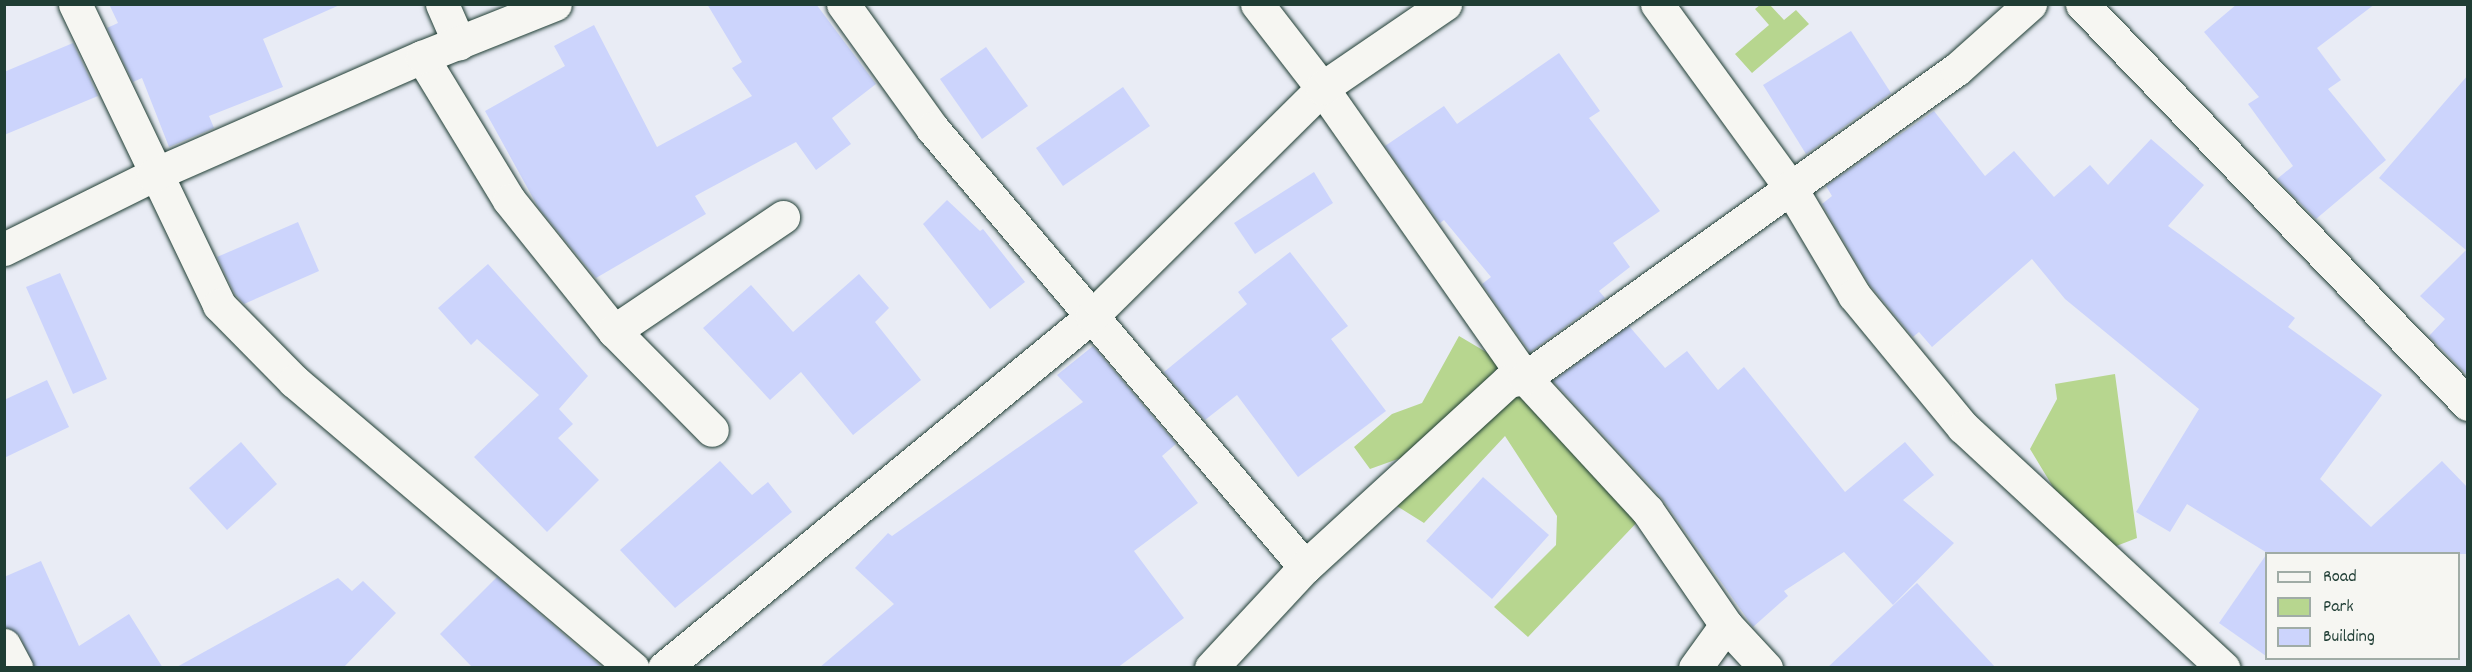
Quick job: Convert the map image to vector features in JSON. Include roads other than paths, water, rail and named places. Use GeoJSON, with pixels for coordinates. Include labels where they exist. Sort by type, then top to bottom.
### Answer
{"type":"FeatureCollection","features":[{"type":"Feature","properties":{"kind":"street"},"geometry":{"type":"LineString","coordinates":[[75,4],[153,175],[219,305],[294,381],[633,668]]}},
{"type":"Feature","properties":{"kind":"street"},"geometry":{"type":"LineString","coordinates":[[442,4],[459,44]]}},
{"type":"Feature","properties":{"kind":"street"},"geometry":{"type":"LineString","coordinates":[[4,249],[153,175],[422,57],[555,4]]}},
{"type":"Feature","properties":{"kind":"street"},"geometry":{"type":"LineString","coordinates":[[843,4],[932,128],[1305,567]]}},
{"type":"Feature","properties":{"kind":"street"},"geometry":{"type":"LineString","coordinates":[[1257,4],[1322,88],[1525,378],[1647,510],[1726,625],[1766,668]]}},
{"type":"Feature","properties":{"kind":"street"},"geometry":{"type":"LineString","coordinates":[[664,668],[1092,316],[1322,88],[1445,4]]}},
{"type":"Feature","properties":{"kind":"street"},"geometry":{"type":"LineString","coordinates":[[1657,4],[1790,187],[1854,295],[1963,427],[2223,668]]}},
{"type":"Feature","properties":{"kind":"street"},"geometry":{"type":"LineString","coordinates":[[1211,668],[1305,567],[1508,381],[1525,378],[1957,69],[2030,4]]}},
{"type":"Feature","properties":{"kind":"street"},"geometry":{"type":"LineString","coordinates":[[2082,4],[2468,404]]}},
{"type":"Feature","properties":{"kind":"street"},"geometry":{"type":"LineString","coordinates":[[422,57],[509,200],[614,331],[712,430]]}},
{"type":"Feature","properties":{"kind":"street"},"geometry":{"type":"LineString","coordinates":[[614,331],[783,217]]}},
{"type":"Feature","properties":{"kind":"street"},"geometry":{"type":"LineString","coordinates":[[1695,668],[1726,625]]}},
{"type":"Feature","properties":{"kind":"street"},"geometry":{"type":"LineString","coordinates":[[4,645],[16,668]]}}]}
